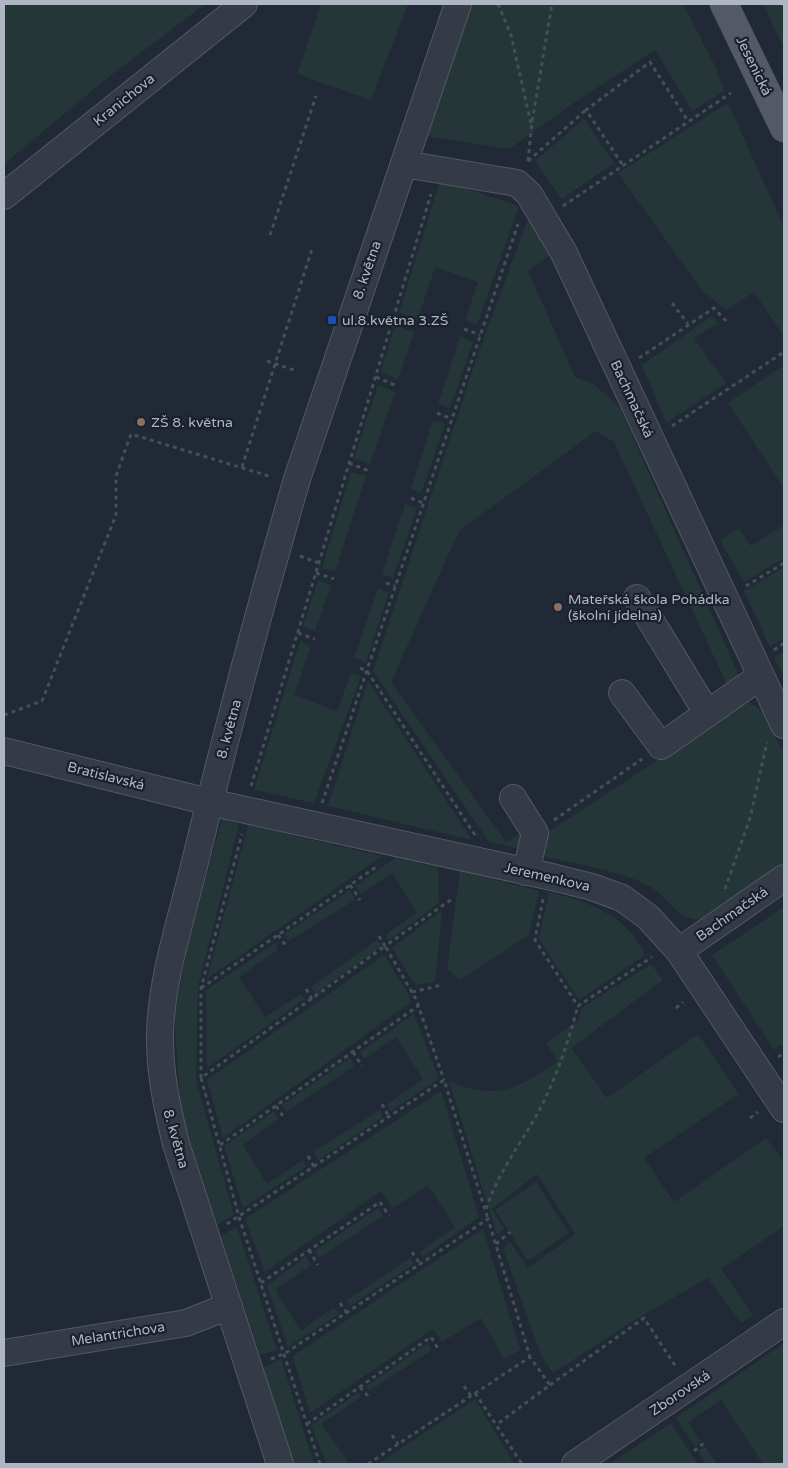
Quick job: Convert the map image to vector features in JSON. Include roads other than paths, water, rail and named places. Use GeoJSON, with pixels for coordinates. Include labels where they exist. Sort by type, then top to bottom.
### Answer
{"type":"FeatureCollection","features":[{"type":"Feature","properties":{"kind":"main road","name":"Jesenická"},"geometry":{"type":"LineString","coordinates":[[724,4],[784,128]]}},
{"type":"Feature","properties":{"kind":"street","name":"Kranichova"},"geometry":{"type":"LineString","coordinates":[[4,196],[244,4]]}},
{"type":"Feature","properties":{"kind":"street","name":"8. května"},"geometry":{"type":"LineString","coordinates":[[280,1464],[176,1144],[164,1095],[160,1061],[160,1030],[166,985],[209,802],[297,479],[458,4]]}},
{"type":"Feature","properties":{"kind":"street","name":"Bachmačská"},"geometry":{"type":"LineString","coordinates":[[404,164],[517,183],[529,194],[564,253],[761,676],[776,732]]}},
{"type":"Feature","properties":{"kind":"street"},"geometry":{"type":"LineString","coordinates":[[637,598],[707,713]]}},
{"type":"Feature","properties":{"kind":"street"},"geometry":{"type":"LineString","coordinates":[[622,693],[661,746],[761,676]]}},
{"type":"Feature","properties":{"kind":"street","name":"Bratislavská"},"geometry":{"type":"LineString","coordinates":[[4,751],[209,802]]}},
{"type":"Feature","properties":{"kind":"street"},"geometry":{"type":"LineString","coordinates":[[512,798],[535,833],[526,872]]}},
{"type":"Feature","properties":{"kind":"street","name":"Jeremenkova"},"geometry":{"type":"LineString","coordinates":[[209,802],[592,887],[622,898],[648,917],[679,951],[784,1109]]}},
{"type":"Feature","properties":{"kind":"street","name":"Bachmačská"},"geometry":{"type":"LineString","coordinates":[[679,951],[784,878]]}},
{"type":"Feature","properties":{"kind":"street","name":"Melantrichova"},"geometry":{"type":"LineString","coordinates":[[4,1353],[186,1323],[229,1306]]}},
{"type":"Feature","properties":{"kind":"street","name":"Zborovská"},"geometry":{"type":"LineString","coordinates":[[576,1464],[784,1322]]}},
{"type":"Feature","properties":{"kind":"place","name":"ul.8.května 3.ZŠ"},"geometry":{"type":"Point","coordinates":[332,320]}},
{"type":"Feature","properties":{"kind":"place","name":"ZŠ 8. května"},"geometry":{"type":"Point","coordinates":[141,422]}},
{"type":"Feature","properties":{"kind":"place","name":"Mateřská škola Pohádka (školní jídelna)"},"geometry":{"type":"Point","coordinates":[558,607]}}]}
